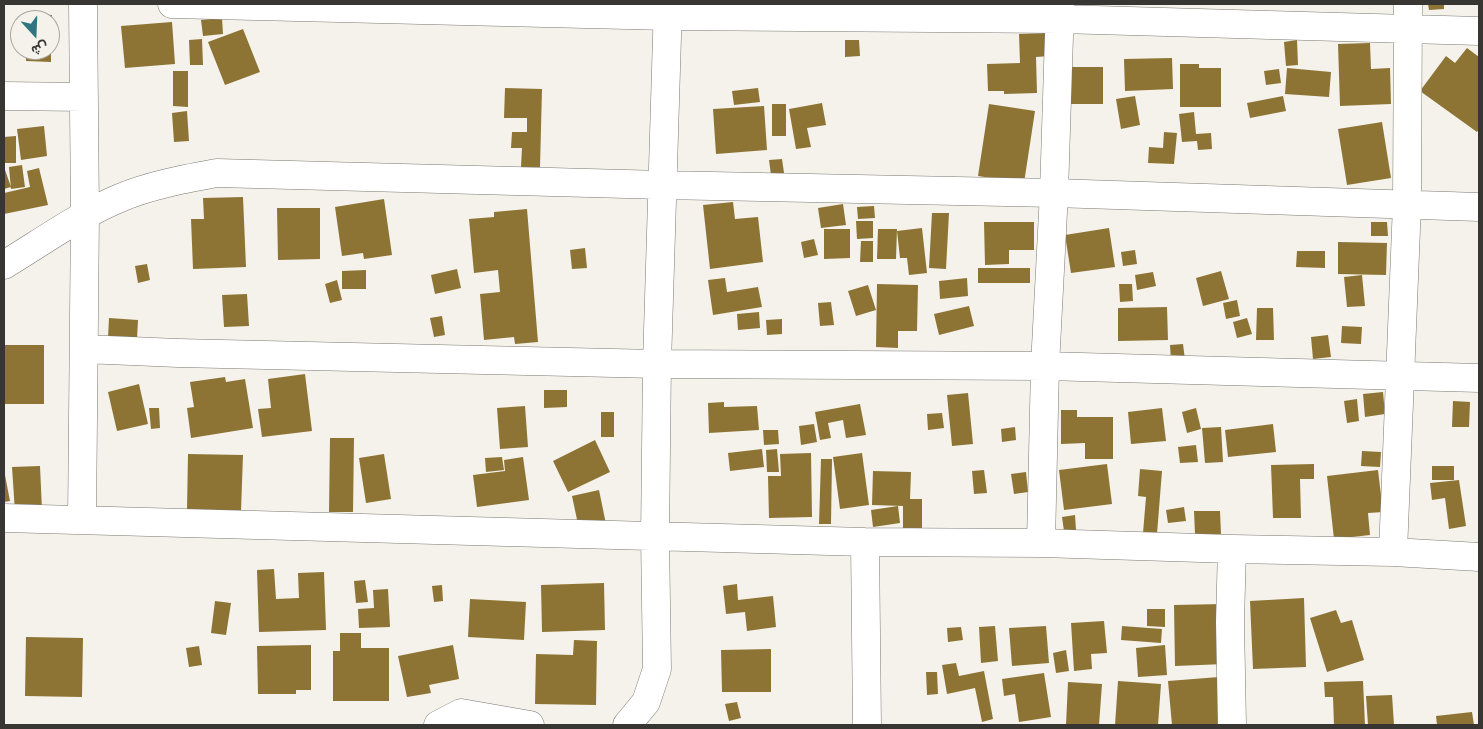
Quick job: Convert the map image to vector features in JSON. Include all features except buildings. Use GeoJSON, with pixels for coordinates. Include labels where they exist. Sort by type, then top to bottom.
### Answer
{"type":"FeatureCollection","features":[{"type":"Feature","properties":{"kind":"street"},"geometry":{"type":"LineString","coordinates":[[82,520],[85,214],[83,4]]}},
{"type":"Feature","properties":{"kind":"street"},"geometry":{"type":"LineString","coordinates":[[172,4],[668,10],[1060,11],[1408,16],[1479,31]]}},
{"type":"Feature","properties":{"kind":"street"},"geometry":{"type":"LineString","coordinates":[[627,725],[646,702],[657,668],[655,537],[656,364],[668,10]]}},
{"type":"Feature","properties":{"kind":"street"},"geometry":{"type":"LineString","coordinates":[[1041,543],[1045,366],[1054,193],[1060,11]]}},
{"type":"Feature","properties":{"kind":"street"},"geometry":{"type":"LineString","coordinates":[[1393,552],[1402,375],[1407,204],[1408,16]]}},
{"type":"Feature","properties":{"kind":"street"},"geometry":{"type":"LineString","coordinates":[[4,96],[84,97]]}},
{"type":"Feature","properties":{"kind":"street"},"geometry":{"type":"LineString","coordinates":[[4,265],[85,214],[122,197],[169,183],[217,173],[1054,193],[1479,207]]}},
{"type":"Feature","properties":{"kind":"street"},"geometry":{"type":"LineString","coordinates":[[84,349],[178,353],[656,364],[1045,366],[1479,378]]}},
{"type":"Feature","properties":{"kind":"street"},"geometry":{"type":"LineString","coordinates":[[4,518],[655,537],[865,542],[1041,543],[1393,552],[1479,557]]}},
{"type":"Feature","properties":{"kind":"street"},"geometry":{"type":"LineString","coordinates":[[865,542],[867,725]]}},
{"type":"Feature","properties":{"kind":"street"},"geometry":{"type":"LineString","coordinates":[[1232,549],[1230,622],[1232,725]]}},
{"type":"Feature","properties":{"kind":"street"},"geometry":{"type":"LineString","coordinates":[[438,725],[461,713],[530,725]]}}]}
